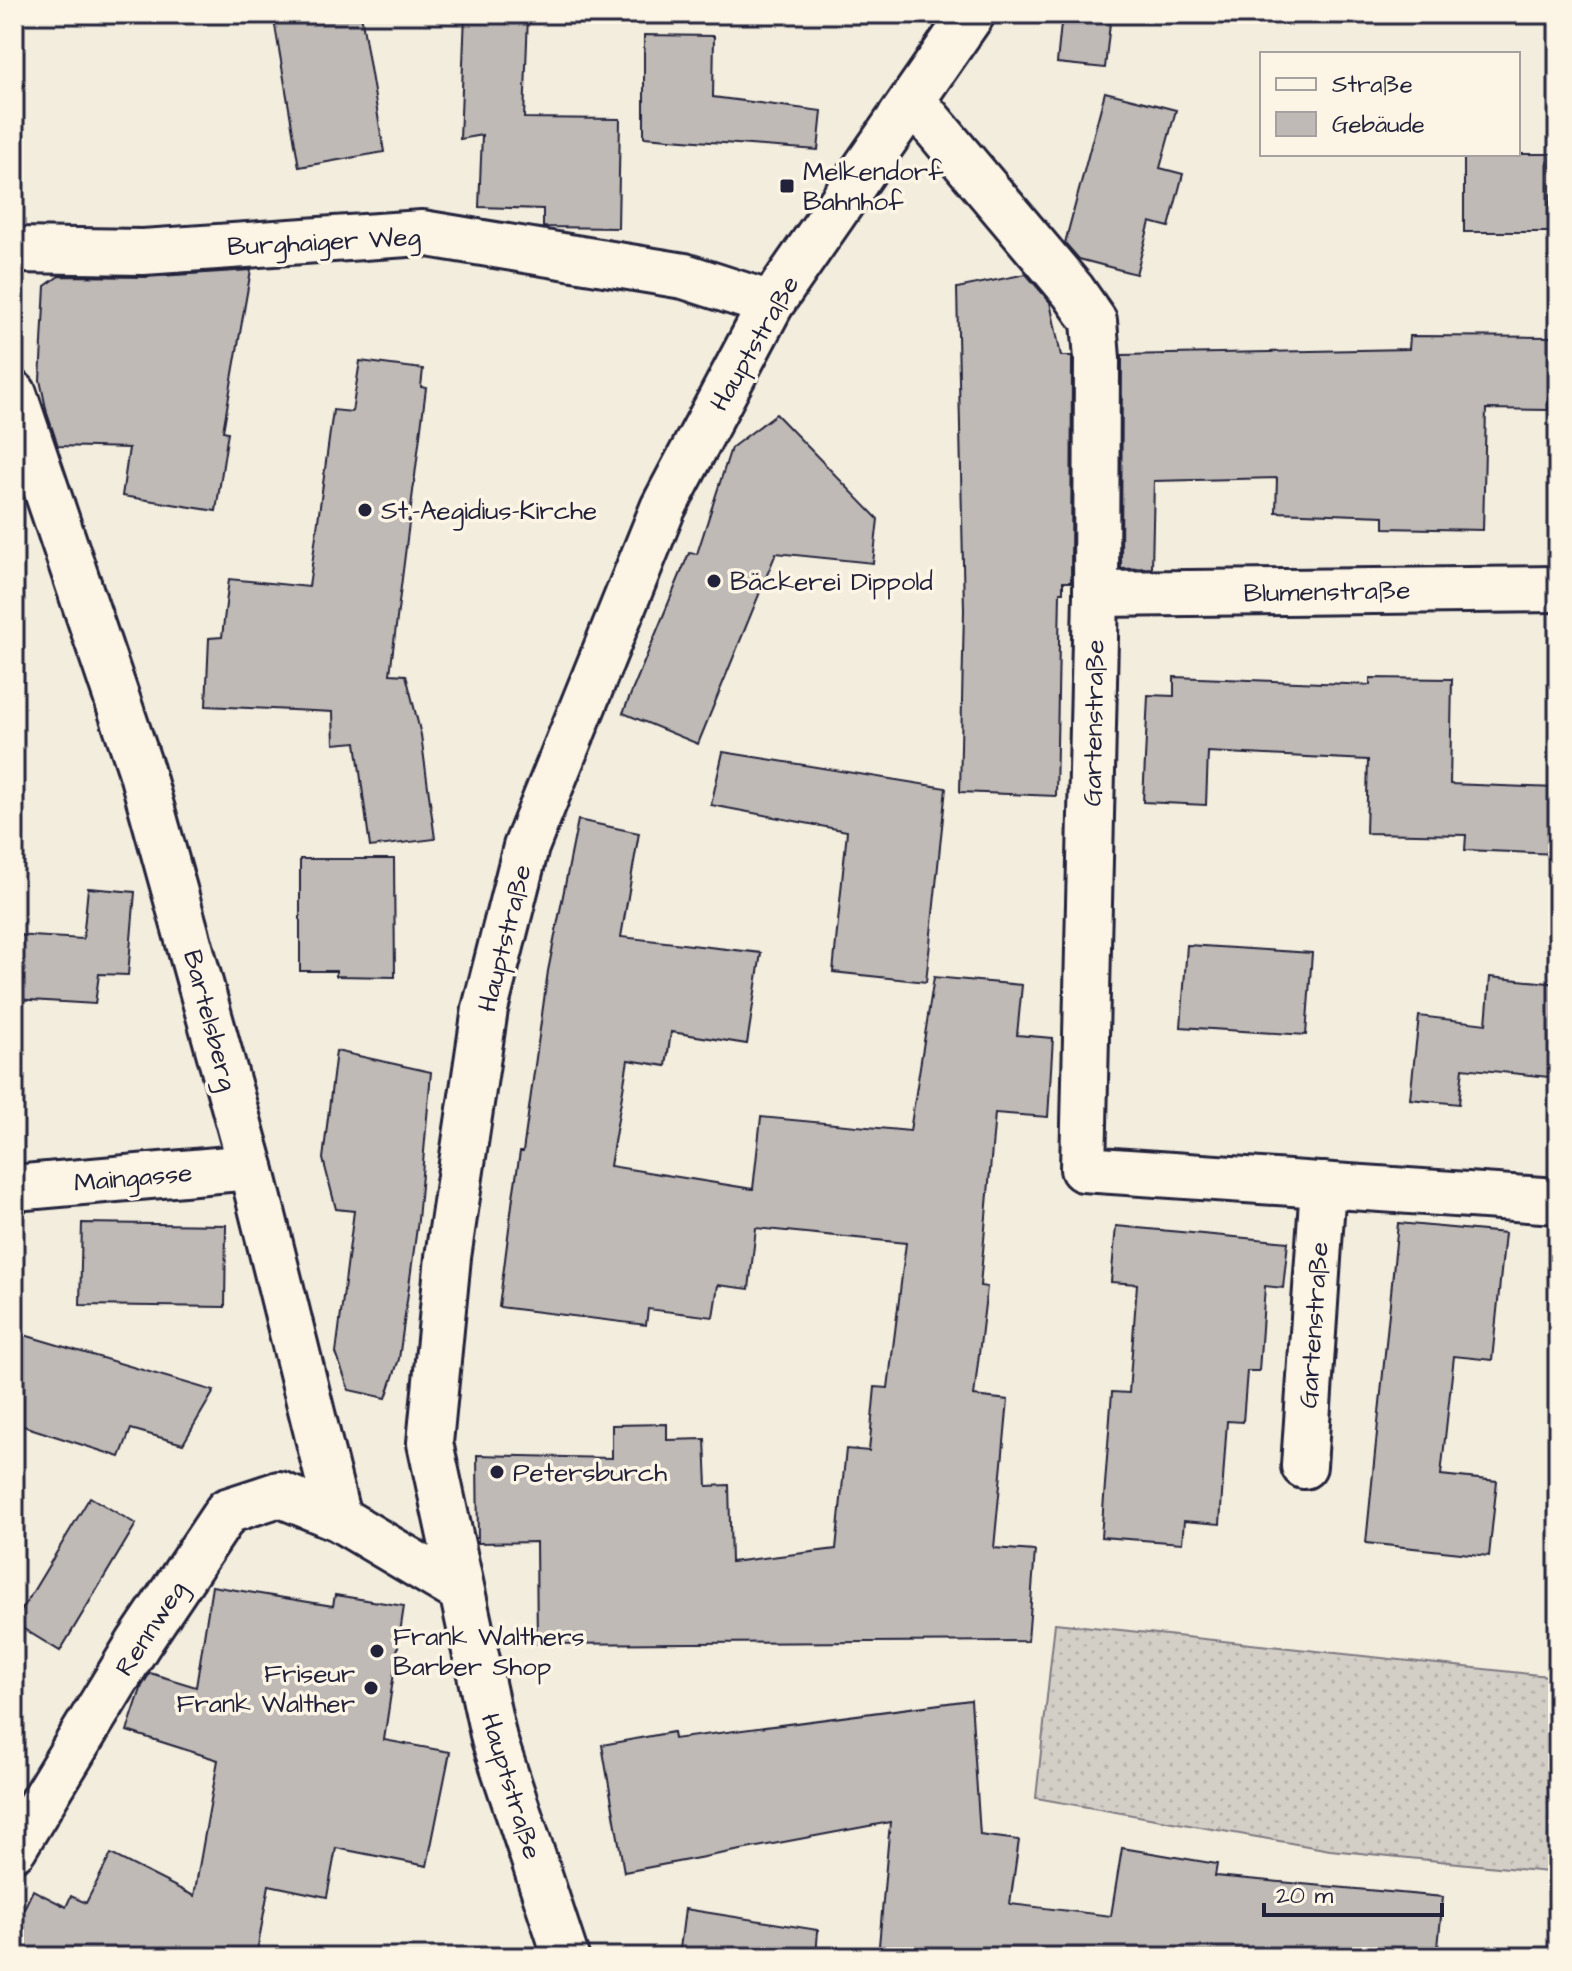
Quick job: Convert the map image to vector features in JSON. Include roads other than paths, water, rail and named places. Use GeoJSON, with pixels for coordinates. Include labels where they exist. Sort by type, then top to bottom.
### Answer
{"type":"FeatureCollection","features":[{"type":"Feature","properties":{"kind":"street","name":"Hauptstraße"},"geometry":{"type":"LineString","coordinates":[[566,1957],[494,1739],[430,1443],[448,1257],[485,1009],[526,847],[663,508],[771,304],[972,14]]}},
{"type":"Feature","properties":{"kind":"street","name":"Gartenstraße"},"geometry":{"type":"LineString","coordinates":[[913,101],[1073,291],[1094,321],[1097,359],[1096,594],[1083,1169],[1558,1201]]}},
{"type":"Feature","properties":{"kind":"street","name":"Burghaiger Weg"},"geometry":{"type":"LineString","coordinates":[[14,250],[143,252],[422,233],[684,276],[771,304]]}},
{"type":"Feature","properties":{"kind":"street","name":"Bartelsberg"},"geometry":{"type":"LineString","coordinates":[[14,394],[141,770],[251,1167],[338,1518]]}},
{"type":"Feature","properties":{"kind":"street","name":"Blumenstraße"},"geometry":{"type":"LineString","coordinates":[[1096,594],[1558,589]]}},
{"type":"Feature","properties":{"kind":"street","name":"Maingasse"},"geometry":{"type":"LineString","coordinates":[[14,1188],[251,1167]]}},
{"type":"Feature","properties":{"kind":"street","name":"Gartenstraße"},"geometry":{"type":"LineString","coordinates":[[1304,1466],[1323,1185]]}},
{"type":"Feature","properties":{"kind":"street","name":"Rennweg"},"geometry":{"type":"LineString","coordinates":[[14,1848],[138,1644],[227,1511],[279,1494],[338,1518]]}},
{"type":"Feature","properties":{"kind":"street"},"geometry":{"type":"LineString","coordinates":[[338,1518],[461,1591]]}},
{"type":"Feature","properties":{"kind":"place","name":"Melkendorf Bahnhof"},"geometry":{"type":"Point","coordinates":[787,186]}},
{"type":"Feature","properties":{"kind":"place","name":"St.-Aegidius-Kirche"},"geometry":{"type":"Point","coordinates":[365,510]}},
{"type":"Feature","properties":{"kind":"place","name":"Bäckerei Dippold"},"geometry":{"type":"Point","coordinates":[714,581]}},
{"type":"Feature","properties":{"kind":"place","name":"Petersburch"},"geometry":{"type":"Point","coordinates":[497,1472]}},
{"type":"Feature","properties":{"kind":"place","name":"Frank Walthers Barber Shop"},"geometry":{"type":"Point","coordinates":[377,1651]}},
{"type":"Feature","properties":{"kind":"place","name":"Friseur Frank Walther"},"geometry":{"type":"Point","coordinates":[371,1688]}}]}
